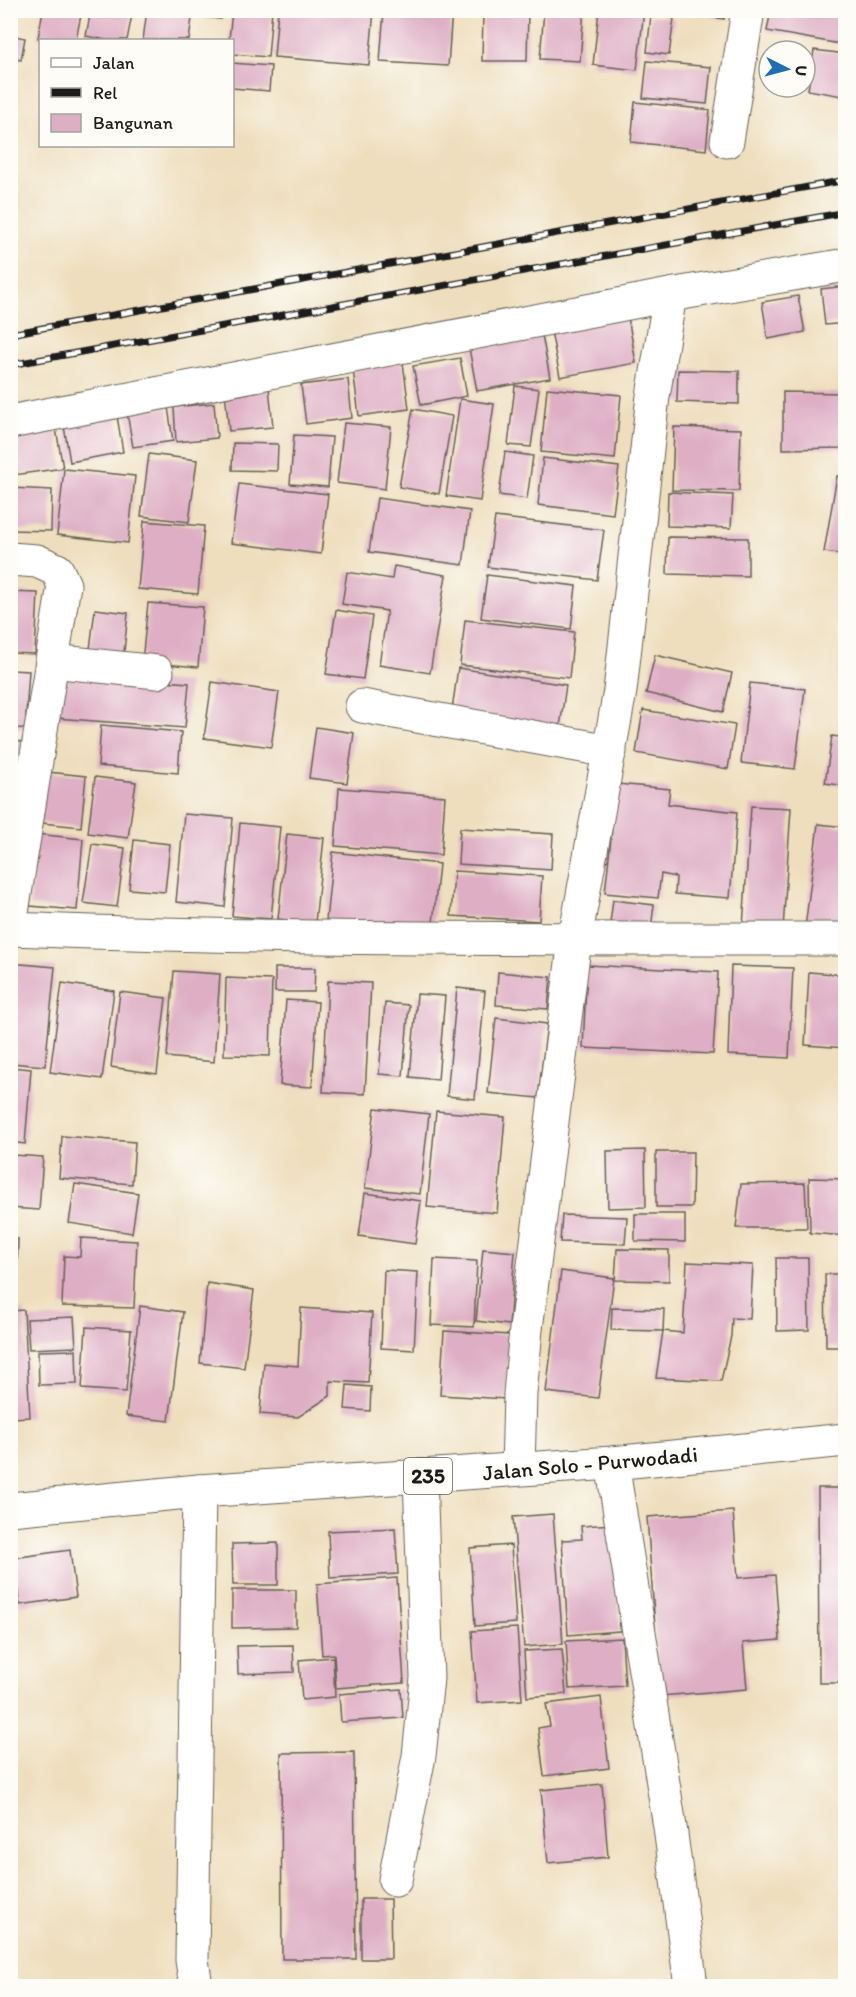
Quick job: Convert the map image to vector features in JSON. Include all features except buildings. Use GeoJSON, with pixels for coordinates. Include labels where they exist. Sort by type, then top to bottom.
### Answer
{"type":"FeatureCollection","features":[{"type":"Feature","properties":{"kind":"street"},"geometry":{"type":"LineString","coordinates":[[727,141],[748,10]]}},
{"type":"Feature","properties":{"kind":"street"},"geometry":{"type":"LineString","coordinates":[[10,422],[670,295],[846,265]]}},
{"type":"Feature","properties":{"kind":"street"},"geometry":{"type":"LineString","coordinates":[[518,1469],[520,1394],[526,1329],[576,939],[620,691],[653,396],[670,295]]}},
{"type":"Feature","properties":{"kind":"street"},"geometry":{"type":"LineString","coordinates":[[10,559],[37,561],[57,570],[64,585],[10,927],[120,933],[576,939],[846,939]]}},
{"type":"Feature","properties":{"kind":"street"},"geometry":{"type":"LineString","coordinates":[[52,661],[157,672]]}},
{"type":"Feature","properties":{"kind":"street"},"geometry":{"type":"LineString","coordinates":[[363,706],[610,751]]}},
{"type":"Feature","properties":{"kind":"street","name":"Jalan Solo - Purwodadi"},"geometry":{"type":"LineString","coordinates":[[10,1509],[200,1491],[612,1463],[846,1440]]}},
{"type":"Feature","properties":{"kind":"street"},"geometry":{"type":"LineString","coordinates":[[612,1463],[670,1827],[692,1986]]}},
{"type":"Feature","properties":{"kind":"street"},"geometry":{"type":"LineString","coordinates":[[395,1881],[419,1756],[427,1678],[420,1476]]}},
{"type":"Feature","properties":{"kind":"street"},"geometry":{"type":"LineString","coordinates":[[196,1986],[192,1960],[200,1491]]}},
{"type":"Feature","properties":{"kind":"railway"},"geometry":{"type":"LineString","coordinates":[[10,334],[846,180]]}},
{"type":"Feature","properties":{"kind":"railway"},"geometry":{"type":"LineString","coordinates":[[10,365],[846,212]]}}]}
